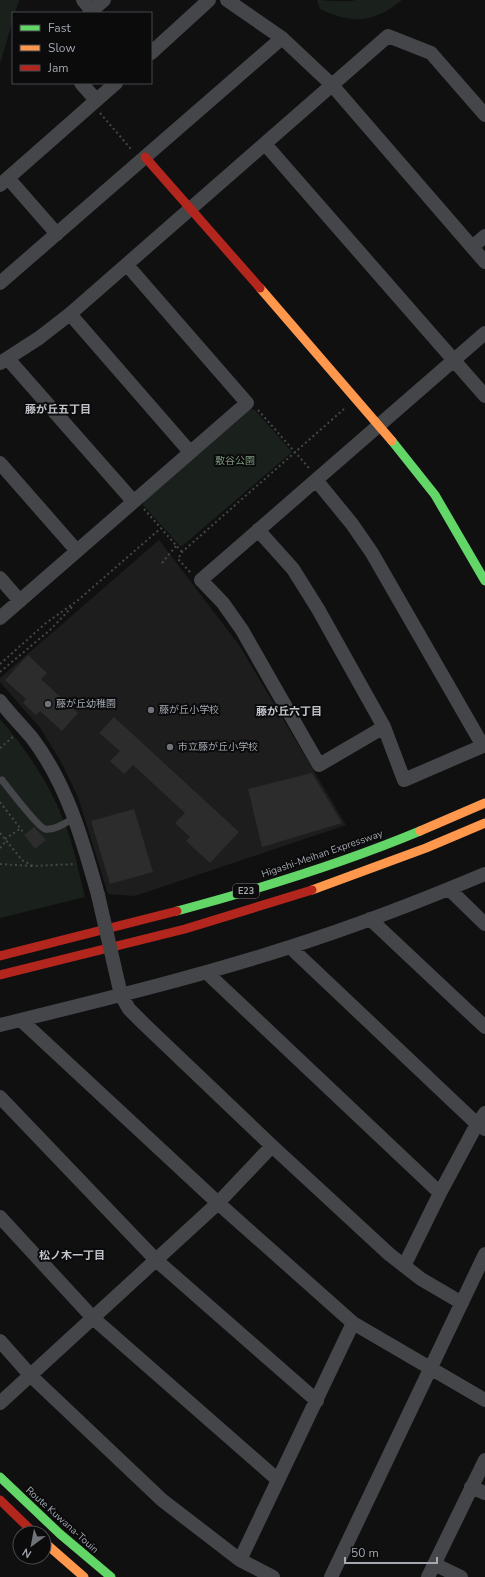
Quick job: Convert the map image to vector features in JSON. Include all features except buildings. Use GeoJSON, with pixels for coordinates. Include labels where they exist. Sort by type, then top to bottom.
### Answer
{"type":"FeatureCollection","features":[{"type":"Feature","properties":{"kind":"main road"},"geometry":{"type":"LineString","coordinates":[[140,155],[191,208],[379,425],[435,495],[485,581]]}},
{"type":"Feature","properties":{"kind":"main road","name":"Higashi-Meihan Expressway"},"geometry":{"type":"LineString","coordinates":[[0,956],[88,936],[218,900],[292,877],[359,854],[435,825],[485,803]]}},
{"type":"Feature","properties":{"kind":"main road","name":"E23"},"geometry":{"type":"LineString","coordinates":[[0,975],[94,953],[298,896],[367,872],[441,843],[485,823]]}},
{"type":"Feature","properties":{"kind":"main road","name":"Route Kuwana-Touin"},"geometry":{"type":"LineString","coordinates":[[0,1477],[60,1534],[111,1577]]}},
{"type":"Feature","properties":{"kind":"main road"},"geometry":{"type":"LineString","coordinates":[[0,1500],[26,1525]]}},
{"type":"Feature","properties":{"kind":"main road"},"geometry":{"type":"LineString","coordinates":[[52,1549],[84,1577]]}},
{"type":"Feature","properties":{"kind":"street"},"geometry":{"type":"LineString","coordinates":[[88,8],[104,0]]}},
{"type":"Feature","properties":{"kind":"street"},"geometry":{"type":"LineString","coordinates":[[152,52],[209,0]]}},
{"type":"Feature","properties":{"kind":"street"},"geometry":{"type":"LineString","coordinates":[[227,0],[282,38],[332,85],[485,262]]}},
{"type":"Feature","properties":{"kind":"street"},"geometry":{"type":"LineString","coordinates":[[135,500],[4,361],[40,338],[70,314],[388,36],[431,53],[485,115]]}},
{"type":"Feature","properties":{"kind":"street"},"geometry":{"type":"LineString","coordinates":[[0,283],[57,234],[140,155],[282,38]]}},
{"type":"Feature","properties":{"kind":"street"},"geometry":{"type":"LineString","coordinates":[[82,84],[93,102]]}},
{"type":"Feature","properties":{"kind":"street"},"geometry":{"type":"LineString","coordinates":[[57,234],[4,182],[115,84]]}},
{"type":"Feature","properties":{"kind":"street"},"geometry":{"type":"LineString","coordinates":[[265,144],[455,359],[485,396]]}},
{"type":"Feature","properties":{"kind":"street"},"geometry":{"type":"LineString","coordinates":[[472,247],[485,236]]}},
{"type":"Feature","properties":{"kind":"street"},"geometry":{"type":"LineString","coordinates":[[0,618],[247,403],[127,265]]}},
{"type":"Feature","properties":{"kind":"street"},"geometry":{"type":"LineString","coordinates":[[70,314],[190,452]]}},
{"type":"Feature","properties":{"kind":"street"},"geometry":{"type":"LineString","coordinates":[[384,727],[319,765],[242,630],[223,603],[201,580],[485,333]]}},
{"type":"Feature","properties":{"kind":"street"},"geometry":{"type":"LineString","coordinates":[[0,463],[77,551]]}},
{"type":"Feature","properties":{"kind":"street"},"geometry":{"type":"LineString","coordinates":[[258,530],[293,570],[314,602],[384,727],[404,780],[484,746],[372,554],[352,524],[317,480]]}},
{"type":"Feature","properties":{"kind":"street"},"geometry":{"type":"LineString","coordinates":[[0,578],[20,601]]}},
{"type":"Feature","properties":{"kind":"street"},"geometry":{"type":"LineString","coordinates":[[0,701],[32,738],[57,779],[74,818],[86,852],[98,895],[122,995],[129,1008],[272,1146],[368,1235],[404,1266],[434,1288],[462,1303]]}},
{"type":"Feature","properties":{"kind":"street"},"geometry":{"type":"LineString","coordinates":[[0,1025],[122,995],[290,947],[370,919],[485,874]]}},
{"type":"Feature","properties":{"kind":"street"},"geometry":{"type":"LineString","coordinates":[[449,889],[485,924]]}},
{"type":"Feature","properties":{"kind":"street"},"geometry":{"type":"LineString","coordinates":[[370,919],[485,1027]]}},
{"type":"Feature","properties":{"kind":"street"},"geometry":{"type":"LineString","coordinates":[[290,947],[482,1122],[440,1193],[404,1266]]}},
{"type":"Feature","properties":{"kind":"street"},"geometry":{"type":"LineString","coordinates":[[206,972],[440,1193]]}},
{"type":"Feature","properties":{"kind":"street"},"geometry":{"type":"LineString","coordinates":[[21,1020],[218,1203],[353,1323],[485,1400]]}},
{"type":"Feature","properties":{"kind":"street"},"geometry":{"type":"LineString","coordinates":[[0,1097],[156,1260],[317,1401]]}},
{"type":"Feature","properties":{"kind":"street"},"geometry":{"type":"LineString","coordinates":[[0,1403],[218,1203],[272,1146]]}},
{"type":"Feature","properties":{"kind":"street"},"geometry":{"type":"LineString","coordinates":[[0,1217],[93,1318],[278,1480]]}},
{"type":"Feature","properties":{"kind":"street"},"geometry":{"type":"LineString","coordinates":[[331,1577],[485,1254]]}},
{"type":"Feature","properties":{"kind":"street"},"geometry":{"type":"LineString","coordinates":[[240,1560],[353,1323]]}},
{"type":"Feature","properties":{"kind":"street"},"geometry":{"type":"LineString","coordinates":[[0,1341],[31,1376],[162,1500],[240,1560],[273,1577]]}},
{"type":"Feature","properties":{"kind":"street"},"geometry":{"type":"LineString","coordinates":[[428,1577],[485,1460]]}},
{"type":"Feature","properties":{"kind":"street"},"geometry":{"type":"LineString","coordinates":[[471,1487],[485,1493]]}},
{"type":"Feature","properties":{"kind":"street"},"geometry":{"type":"LineString","coordinates":[[434,1564],[461,1577]]}},
{"type":"Feature","properties":{"kind":"lane"},"geometry":{"type":"LineString","coordinates":[[2,780],[38,823],[45,829],[51,829],[74,818]]}},
{"type":"Feature","properties":{"kind":"path"},"geometry":{"type":"LineString","coordinates":[[93,102],[140,155]]}},
{"type":"Feature","properties":{"kind":"path"},"geometry":{"type":"LineString","coordinates":[[247,403],[256,407],[317,480]]}},
{"type":"Feature","properties":{"kind":"path"},"geometry":{"type":"LineString","coordinates":[[201,580],[193,575],[178,559],[182,552],[348,406]]}},
{"type":"Feature","properties":{"kind":"path"},"geometry":{"type":"LineString","coordinates":[[135,500],[182,552]]}},
{"type":"Feature","properties":{"kind":"path"},"geometry":{"type":"LineString","coordinates":[[0,664],[46,623],[77,601],[161,528]]}},
{"type":"Feature","properties":{"kind":"path"},"geometry":{"type":"LineString","coordinates":[[162,563],[176,546]]}},
{"type":"Feature","properties":{"kind":"path"},"geometry":{"type":"LineString","coordinates":[[0,672],[50,630],[77,601]]}},
{"type":"Feature","properties":{"kind":"path"},"geometry":{"type":"LineString","coordinates":[[0,748],[17,734]]}},
{"type":"Feature","properties":{"kind":"path"},"geometry":{"type":"LineString","coordinates":[[0,802],[23,832]]}},
{"type":"Feature","properties":{"kind":"path"},"geometry":{"type":"LineString","coordinates":[[0,848],[6,840],[21,828]]}},
{"type":"Feature","properties":{"kind":"path"},"geometry":{"type":"LineString","coordinates":[[0,833],[22,860],[33,866]]}},
{"type":"Feature","properties":{"kind":"path"},"geometry":{"type":"LineString","coordinates":[[0,864],[33,866],[79,864]]}},
{"type":"Feature","properties":{"kind":"shaded area","name":"藤が丘小学校"},"geometry":{"type":"Polygon","coordinates":[[[159,540],[239,645],[346,825],[135,896],[108,894],[78,797],[61,762],[41,729],[0,682],[0,678],[159,540]]]}},
{"type":"Feature","properties":{"kind":"green space"},"geometry":{"type":"Polygon","coordinates":[[[0,0],[19,0],[15,12],[12,12],[12,23],[0,64],[0,0]]]}},
{"type":"Feature","properties":{"kind":"green space"},"geometry":{"type":"Polygon","coordinates":[[[317,0],[402,0],[383,13],[365,19],[350,19],[320,9],[317,0]]]}},
{"type":"Feature","properties":{"kind":"green space","name":"敷谷公園"},"geometry":{"type":"Polygon","coordinates":[[[247,409],[255,410],[292,452],[181,547],[143,505],[144,501],[247,409]]]}},
{"type":"Feature","properties":{"kind":"green space"},"geometry":{"type":"Polygon","coordinates":[[[0,719],[30,757],[54,799],[70,837],[85,897],[0,918],[0,719]]]}},
{"type":"Feature","properties":{"kind":"traffic: fast"},"geometry":{"type":"LineString","coordinates":[[392,441],[435,495],[485,581]]}},
{"type":"Feature","properties":{"kind":"traffic: fast"},"geometry":{"type":"LineString","coordinates":[[177,911],[300,875],[420,831]]}},
{"type":"Feature","properties":{"kind":"traffic: fast"},"geometry":{"type":"LineString","coordinates":[[0,1477],[60,1534],[111,1577]]}},
{"type":"Feature","properties":{"kind":"traffic: slow"},"geometry":{"type":"LineString","coordinates":[[260,288],[392,441]]}},
{"type":"Feature","properties":{"kind":"traffic: slow"},"geometry":{"type":"LineString","coordinates":[[420,831],[485,803]]}},
{"type":"Feature","properties":{"kind":"traffic: slow"},"geometry":{"type":"LineString","coordinates":[[312,890],[426,848],[485,823]]}},
{"type":"Feature","properties":{"kind":"traffic: slow"},"geometry":{"type":"LineString","coordinates":[[52,1549],[84,1577]]}},
{"type":"Feature","properties":{"kind":"traffic: jam"},"geometry":{"type":"LineString","coordinates":[[145,157],[260,288]]}},
{"type":"Feature","properties":{"kind":"traffic: jam"},"geometry":{"type":"LineString","coordinates":[[0,975],[185,929],[312,890]]}},
{"type":"Feature","properties":{"kind":"traffic: jam"},"geometry":{"type":"LineString","coordinates":[[0,956],[177,911]]}},
{"type":"Feature","properties":{"kind":"traffic: jam"},"geometry":{"type":"LineString","coordinates":[[0,1500],[26,1525]]}},
{"type":"Feature","properties":{"kind":"place","name":"藤が丘幼稚園"},"geometry":{"type":"Point","coordinates":[48,704]}},
{"type":"Feature","properties":{"kind":"place","name":"藤が丘小学校"},"geometry":{"type":"Point","coordinates":[151,710]}},
{"type":"Feature","properties":{"kind":"place","name":"市立藤が丘小学校"},"geometry":{"type":"Point","coordinates":[170,747]}},
{"type":"Feature","properties":{"kind":"district","name":"藤が丘五丁目"},"geometry":{"type":"Point","coordinates":[58,409]}},
{"type":"Feature","properties":{"kind":"district","name":"藤が丘六丁目"},"geometry":{"type":"Point","coordinates":[289,711]}},
{"type":"Feature","properties":{"kind":"district","name":"松ノ木一丁目"},"geometry":{"type":"Point","coordinates":[72,1255]}}]}
